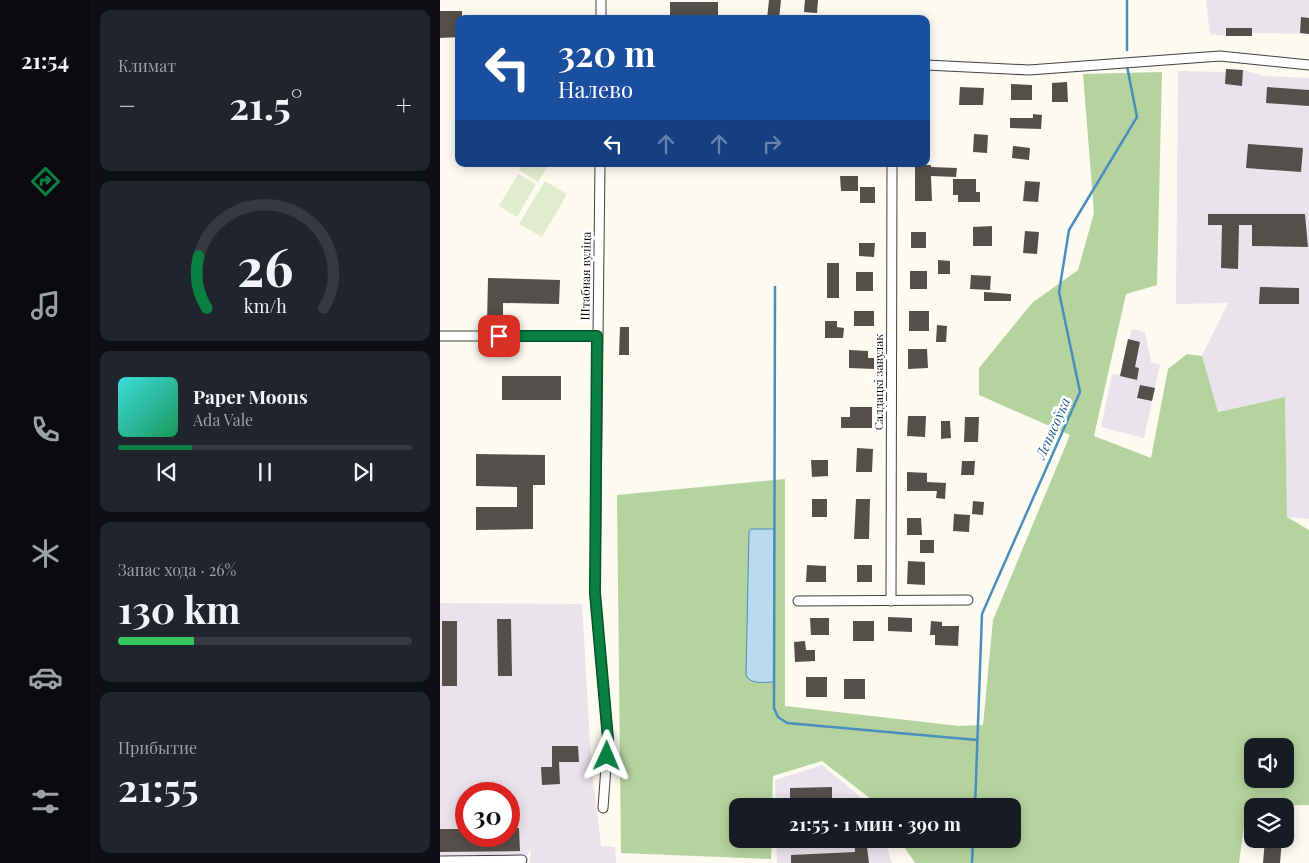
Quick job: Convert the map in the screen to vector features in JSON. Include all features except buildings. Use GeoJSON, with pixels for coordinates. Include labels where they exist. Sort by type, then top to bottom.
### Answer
{"type":"FeatureCollection","features":[{"type":"Feature","properties":{"kind":"street"},"geometry":{"type":"LineString","coordinates":[[601,0],[601,15]]}},
{"type":"Feature","properties":{"kind":"street"},"geometry":{"type":"LineString","coordinates":[[930,65],[1029,70],[1220,56],[1309,65]]}},
{"type":"Feature","properties":{"kind":"street","name":"Штабная вуліца"},"geometry":{"type":"LineString","coordinates":[[600,167],[595,593],[608,739],[603,808]]}},
{"type":"Feature","properties":{"kind":"street","name":"Салдацкі завулак"},"geometry":{"type":"LineString","coordinates":[[891,600],[892,167]]}},
{"type":"Feature","properties":{"kind":"street"},"geometry":{"type":"LineString","coordinates":[[440,336],[597,336]]}},
{"type":"Feature","properties":{"kind":"street"},"geometry":{"type":"LineString","coordinates":[[798,602],[968,600]]}},
{"type":"Feature","properties":{"kind":"street"},"geometry":{"type":"LineString","coordinates":[[440,862],[522,860]]}},
{"type":"Feature","properties":{"kind":"shaded area"},"geometry":{"type":"Polygon","coordinates":[[[1206,0],[1309,0],[1309,34],[1252,33],[1252,36],[1226,36],[1210,34],[1206,0]]]}},
{"type":"Feature","properties":{"kind":"shaded area"},"geometry":{"type":"Polygon","coordinates":[[[1226,69],[1243,70],[1264,76],[1309,78],[1309,519],[1287,517],[1285,397],[1217,412],[1202,356],[1228,303],[1176,304],[1178,71],[1226,72],[1226,69]]]}},
{"type":"Feature","properties":{"kind":"shaded area"},"geometry":{"type":"Polygon","coordinates":[[[1132,329],[1145,332],[1151,362],[1160,365],[1144,438],[1101,427],[1112,374],[1120,375],[1132,329]]]}},
{"type":"Feature","properties":{"kind":"shaded area"},"geometry":{"type":"Polygon","coordinates":[[[440,603],[582,604],[591,762],[601,846],[615,847],[616,863],[530,863],[531,849],[527,855],[440,855],[440,603]]]}},
{"type":"Feature","properties":{"kind":"shaded area"},"geometry":{"type":"Polygon","coordinates":[[[822,765],[861,798],[776,798],[775,780],[822,765]]]}},
{"type":"Feature","properties":{"kind":"shaded area"},"geometry":{"type":"Polygon","coordinates":[[[776,848],[887,848],[892,863],[777,863],[776,848]]]}},
{"type":"Feature","properties":{"kind":"green space"},"geometry":{"type":"Polygon","coordinates":[[[1162,72],[1157,285],[1126,294],[1094,436],[1151,458],[1168,369],[1187,354],[1202,356],[1218,412],[1285,397],[1287,517],[1309,530],[1309,805],[1294,805],[1294,798],[1244,798],[1244,826],[1239,863],[915,863],[905,848],[1021,848],[1021,798],[870,798],[822,761],[773,776],[772,798],[729,798],[729,848],[772,848],[771,859],[621,853],[617,495],[785,479],[785,706],[959,726],[983,725],[993,620],[1070,435],[979,395],[979,368],[1032,303],[1078,270],[1094,213],[1083,74],[1162,72]]]}},
{"type":"Feature","properties":{"kind":"green space"},"geometry":{"type":"Polygon","coordinates":[[[521,167],[547,167],[538,182],[519,170],[521,167]]]}},
{"type":"Feature","properties":{"kind":"green space"},"geometry":{"type":"Polygon","coordinates":[[[518,174],[536,184],[517,217],[499,206],[518,174]]]}},
{"type":"Feature","properties":{"kind":"green space"},"geometry":{"type":"Polygon","coordinates":[[[545,181],[567,194],[542,237],[519,224],[545,181]]]}},
{"type":"Feature","properties":{"kind":"water"},"geometry":{"type":"Polygon","coordinates":[[[751,529],[774,529],[774,682],[754,682],[746,675],[749,532],[751,529]]]}},
{"type":"Feature","properties":{"kind":"waterway","name":"Лепясоўка"},"geometry":{"type":"LineString","coordinates":[[1127,0],[1127,50]]}},
{"type":"Feature","properties":{"kind":"waterway","name":"Лепясоўка"},"geometry":{"type":"LineString","coordinates":[[975,798],[982,614],[1080,392],[1059,292],[1069,230],[1137,117],[1127,66]]}},
{"type":"Feature","properties":{"kind":"waterway"},"geometry":{"type":"LineString","coordinates":[[775,287],[774,708],[778,717],[787,723],[977,740]]}},
{"type":"Feature","properties":{"kind":"waterway","name":"Лепясоўка"},"geometry":{"type":"LineString","coordinates":[[972,863],[973,848]]}},
{"type":"Feature","properties":{"kind":"route"},"geometry":{"type":"LineString","coordinates":[[499,336],[597,336],[595,593],[608,739],[607,756]]}}]}
